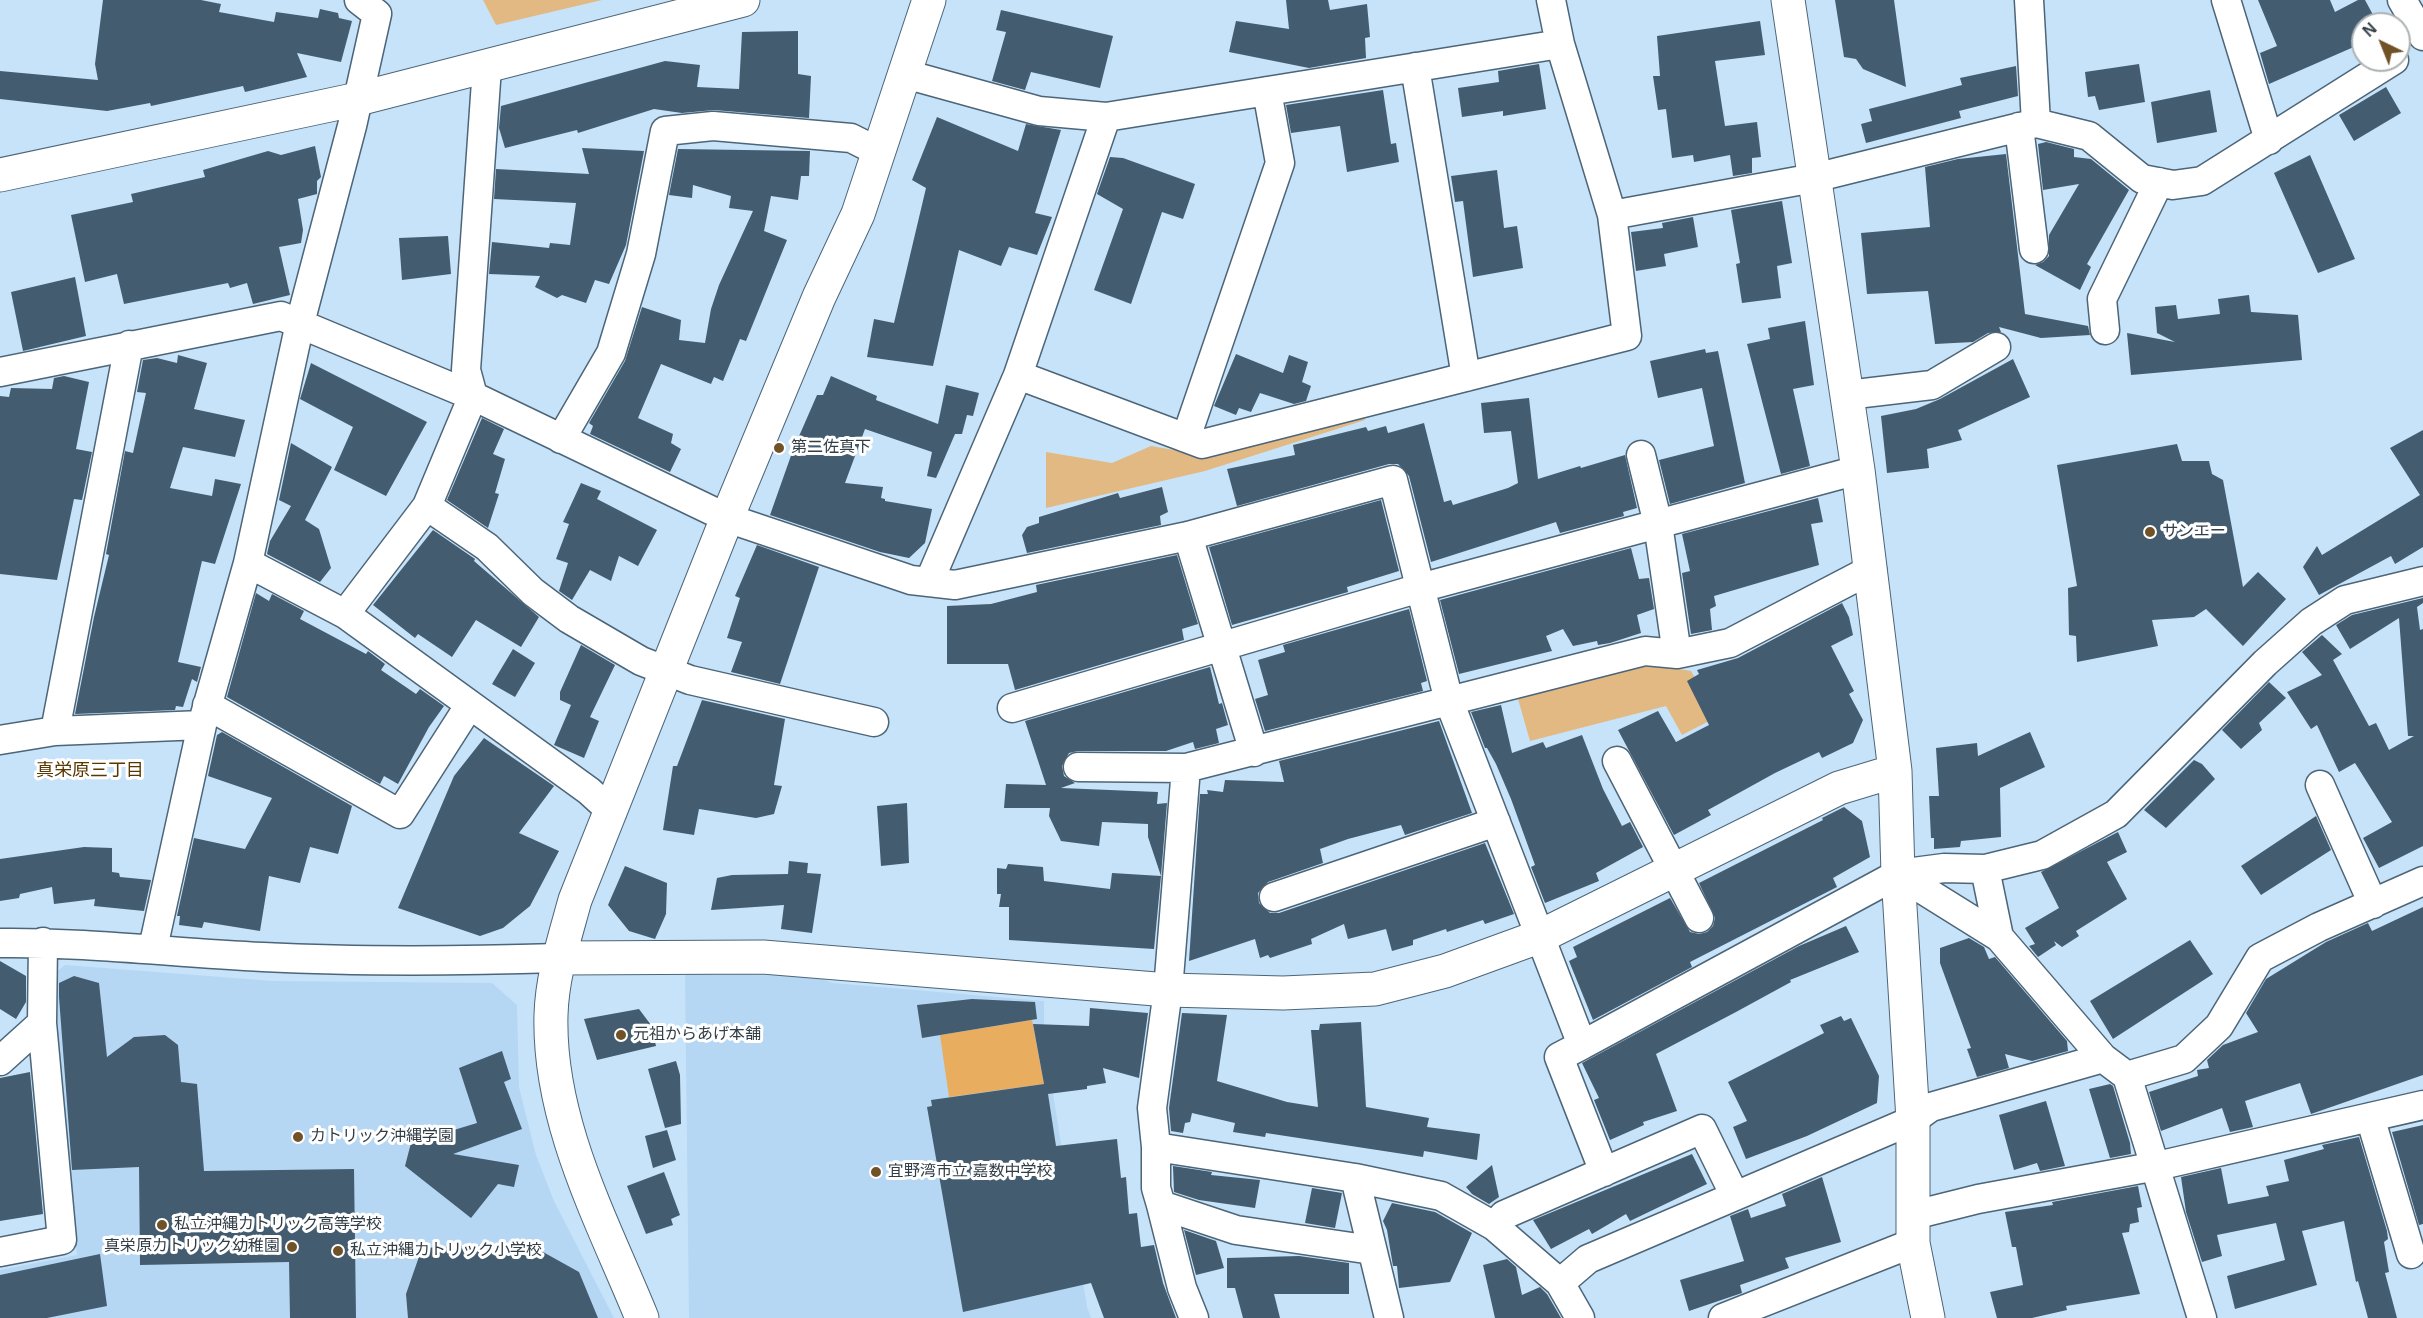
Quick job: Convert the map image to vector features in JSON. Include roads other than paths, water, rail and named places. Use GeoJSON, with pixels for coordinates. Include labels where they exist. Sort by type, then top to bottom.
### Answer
{"type":"FeatureCollection","features":[{"type":"Feature","properties":{"kind":"street"},"geometry":{"type":"LineString","coordinates":[[153,948],[205,715],[248,563],[300,323],[358,99],[377,14],[359,0]]}},
{"type":"Feature","properties":{"kind":"street"},"geometry":{"type":"LineString","coordinates":[[0,175],[358,99],[487,68],[743,0]]}},
{"type":"Feature","properties":{"kind":"street"},"geometry":{"type":"LineString","coordinates":[[642,1318],[568,1138],[556,1076],[551,1015],[559,958],[575,900],[612,812],[727,518],[819,297],[858,214],[929,0]]}},
{"type":"Feature","properties":{"kind":"street"},"geometry":{"type":"LineString","coordinates":[[1018,375],[1202,444],[1627,336],[1612,215],[1560,44],[1551,0]]}},
{"type":"Feature","properties":{"kind":"street"},"geometry":{"type":"LineString","coordinates":[[1788,0],[1872,569],[1895,771],[1898,874],[1913,1120],[1913,1228],[1928,1318]]}},
{"type":"Feature","properties":{"kind":"street"},"geometry":{"type":"LineString","coordinates":[[2029,0],[2028,125],[2034,249]]}},
{"type":"Feature","properties":{"kind":"street"},"geometry":{"type":"LineString","coordinates":[[2226,0],[2269,140]]}},
{"type":"Feature","properties":{"kind":"street"},"geometry":{"type":"LineString","coordinates":[[2402,0],[2423,36]]}},
{"type":"Feature","properties":{"kind":"street"},"geometry":{"type":"LineString","coordinates":[[905,74],[1039,111],[1106,117],[1560,44]]}},
{"type":"Feature","properties":{"kind":"street"},"geometry":{"type":"LineString","coordinates":[[345,614],[427,506],[473,396],[466,370],[487,68]]}},
{"type":"Feature","properties":{"kind":"street"},"geometry":{"type":"LineString","coordinates":[[1415,68],[1466,377]]}},
{"type":"Feature","properties":{"kind":"street"},"geometry":{"type":"LineString","coordinates":[[1612,215],[1814,178],[2028,125],[2089,136],[2142,179],[2173,185],[2202,181],[2375,72]]}},
{"type":"Feature","properties":{"kind":"street"},"geometry":{"type":"LineString","coordinates":[[1186,438],[1280,163],[1267,91]]}},
{"type":"Feature","properties":{"kind":"street"},"geometry":{"type":"LineString","coordinates":[[929,582],[1018,375],[1106,117]]}},
{"type":"Feature","properties":{"kind":"street"},"geometry":{"type":"LineString","coordinates":[[561,439],[611,353],[641,254],[665,131],[713,126],[851,138],[879,152]]}},
{"type":"Feature","properties":{"kind":"street"},"geometry":{"type":"LineString","coordinates":[[2105,330],[2102,299],[2159,182]]}},
{"type":"Feature","properties":{"kind":"street"},"geometry":{"type":"LineString","coordinates":[[0,372],[281,316],[473,396],[727,518],[911,580],[955,585],[1188,536],[1393,480],[1449,701],[1582,1045]]}},
{"type":"Feature","properties":{"kind":"street"},"geometry":{"type":"LineString","coordinates":[[55,731],[129,345]]}},
{"type":"Feature","properties":{"kind":"street"},"geometry":{"type":"LineString","coordinates":[[1847,395],[1932,385],[1996,347]]}},
{"type":"Feature","properties":{"kind":"street"},"geometry":{"type":"LineString","coordinates":[[1641,455],[1658,524],[1677,654]]}},
{"type":"Feature","properties":{"kind":"street"},"geometry":{"type":"LineString","coordinates":[[1012,708],[1420,588],[1858,471]]}},
{"type":"Feature","properties":{"kind":"street"},"geometry":{"type":"LineString","coordinates":[[427,506],[487,547],[533,592],[569,619],[641,661],[690,680],[874,722]]}},
{"type":"Feature","properties":{"kind":"street"},"geometry":{"type":"LineString","coordinates":[[1188,536],[1220,647],[1254,752]]}},
{"type":"Feature","properties":{"kind":"street"},"geometry":{"type":"LineString","coordinates":[[248,563],[345,614],[589,791],[612,812]]}},
{"type":"Feature","properties":{"kind":"street"},"geometry":{"type":"LineString","coordinates":[[1077,767],[1186,768],[1646,651],[1677,654],[1730,643],[1872,569]]}},
{"type":"Feature","properties":{"kind":"street"},"geometry":{"type":"LineString","coordinates":[[1604,1172],[1559,1057],[1898,874],[1944,868],[1986,869],[2042,855],[2116,814],[2265,663],[2311,622],[2345,600],[2423,581]]}},
{"type":"Feature","properties":{"kind":"street"},"geometry":{"type":"LineString","coordinates":[[0,740],[55,731],[205,715],[400,814],[469,706]]}},
{"type":"Feature","properties":{"kind":"street"},"geometry":{"type":"LineString","coordinates":[[1617,761],[1699,918]]}},
{"type":"Feature","properties":{"kind":"street"},"geometry":{"type":"LineString","coordinates":[[1186,768],[1168,990],[1152,1108],[1156,1147],[1156,1188],[1182,1288],[1194,1318]]}},
{"type":"Feature","properties":{"kind":"street"},"geometry":{"type":"LineString","coordinates":[[0,943],[44,942],[262,957],[354,960],[763,957],[1168,990],[1282,993],[1375,989],[1445,971],[1541,936],[1674,872],[1839,788],[1895,771]]}},
{"type":"Feature","properties":{"kind":"street"},"geometry":{"type":"LineString","coordinates":[[2320,785],[2373,904]]}},
{"type":"Feature","properties":{"kind":"street"},"geometry":{"type":"LineString","coordinates":[[1274,897],[1496,822]]}},
{"type":"Feature","properties":{"kind":"street"},"geometry":{"type":"LineString","coordinates":[[1986,869],[1999,937]]}},
{"type":"Feature","properties":{"kind":"street"},"geometry":{"type":"LineString","coordinates":[[1898,874],[1999,937],[2103,1058],[2127,1077],[2157,1166],[2202,1318]]}},
{"type":"Feature","properties":{"kind":"street"},"geometry":{"type":"LineString","coordinates":[[2127,1077],[2184,1059],[2219,1026],[2260,958],[2319,927],[2423,881]]}},
{"type":"Feature","properties":{"kind":"street"},"geometry":{"type":"LineString","coordinates":[[0,1252],[62,1240],[42,1023],[44,942]]}},
{"type":"Feature","properties":{"kind":"street"},"geometry":{"type":"LineString","coordinates":[[0,1061],[42,1023]]}},
{"type":"Feature","properties":{"kind":"street"},"geometry":{"type":"LineString","coordinates":[[1560,1283],[1588,1259],[1913,1120],[1930,1107],[2103,1058]]}},
{"type":"Feature","properties":{"kind":"street"},"geometry":{"type":"LineString","coordinates":[[1724,1318],[1978,1199],[2157,1166],[2423,1105]]}},
{"type":"Feature","properties":{"kind":"street"},"geometry":{"type":"LineString","coordinates":[[2370,1117],[2411,1254]]}},
{"type":"Feature","properties":{"kind":"street"},"geometry":{"type":"LineString","coordinates":[[1494,1226],[1504,1215],[1702,1129],[1735,1196]]}},
{"type":"Feature","properties":{"kind":"street"},"geometry":{"type":"LineString","coordinates":[[1156,1147],[1355,1178],[1441,1196],[1494,1226],[1560,1283],[1581,1318]]}},
{"type":"Feature","properties":{"kind":"street"},"geometry":{"type":"LineString","coordinates":[[1355,1178],[1389,1318]]}},
{"type":"Feature","properties":{"kind":"street"},"geometry":{"type":"LineString","coordinates":[[1161,1204],[1236,1230],[1372,1250]]}},
{"type":"Feature","properties":{"kind":"place","name":"第二佐真下"},"geometry":{"type":"Point","coordinates":[779,448]}},
{"type":"Feature","properties":{"kind":"place","name":"サンエー"},"geometry":{"type":"Point","coordinates":[2150,532]}},
{"type":"Feature","properties":{"kind":"place","name":"元祖からあげ本舗"},"geometry":{"type":"Point","coordinates":[621,1035]}},
{"type":"Feature","properties":{"kind":"place","name":"カトリック沖縄学園"},"geometry":{"type":"Point","coordinates":[298,1137]}},
{"type":"Feature","properties":{"kind":"place","name":"宜野湾市立 嘉数中学校"},"geometry":{"type":"Point","coordinates":[876,1172]}},
{"type":"Feature","properties":{"kind":"place","name":"私立沖縄カトリック高等学校"},"geometry":{"type":"Point","coordinates":[162,1225]}},
{"type":"Feature","properties":{"kind":"place","name":"真栄原カトリック幼稚園"},"geometry":{"type":"Point","coordinates":[292,1247]}},
{"type":"Feature","properties":{"kind":"place","name":"私立沖縄カトリック小学校"},"geometry":{"type":"Point","coordinates":[338,1251]}},
{"type":"Feature","properties":{"kind":"district","name":"真栄原三丁目"},"geometry":{"type":"Point","coordinates":[90,771]}}]}
